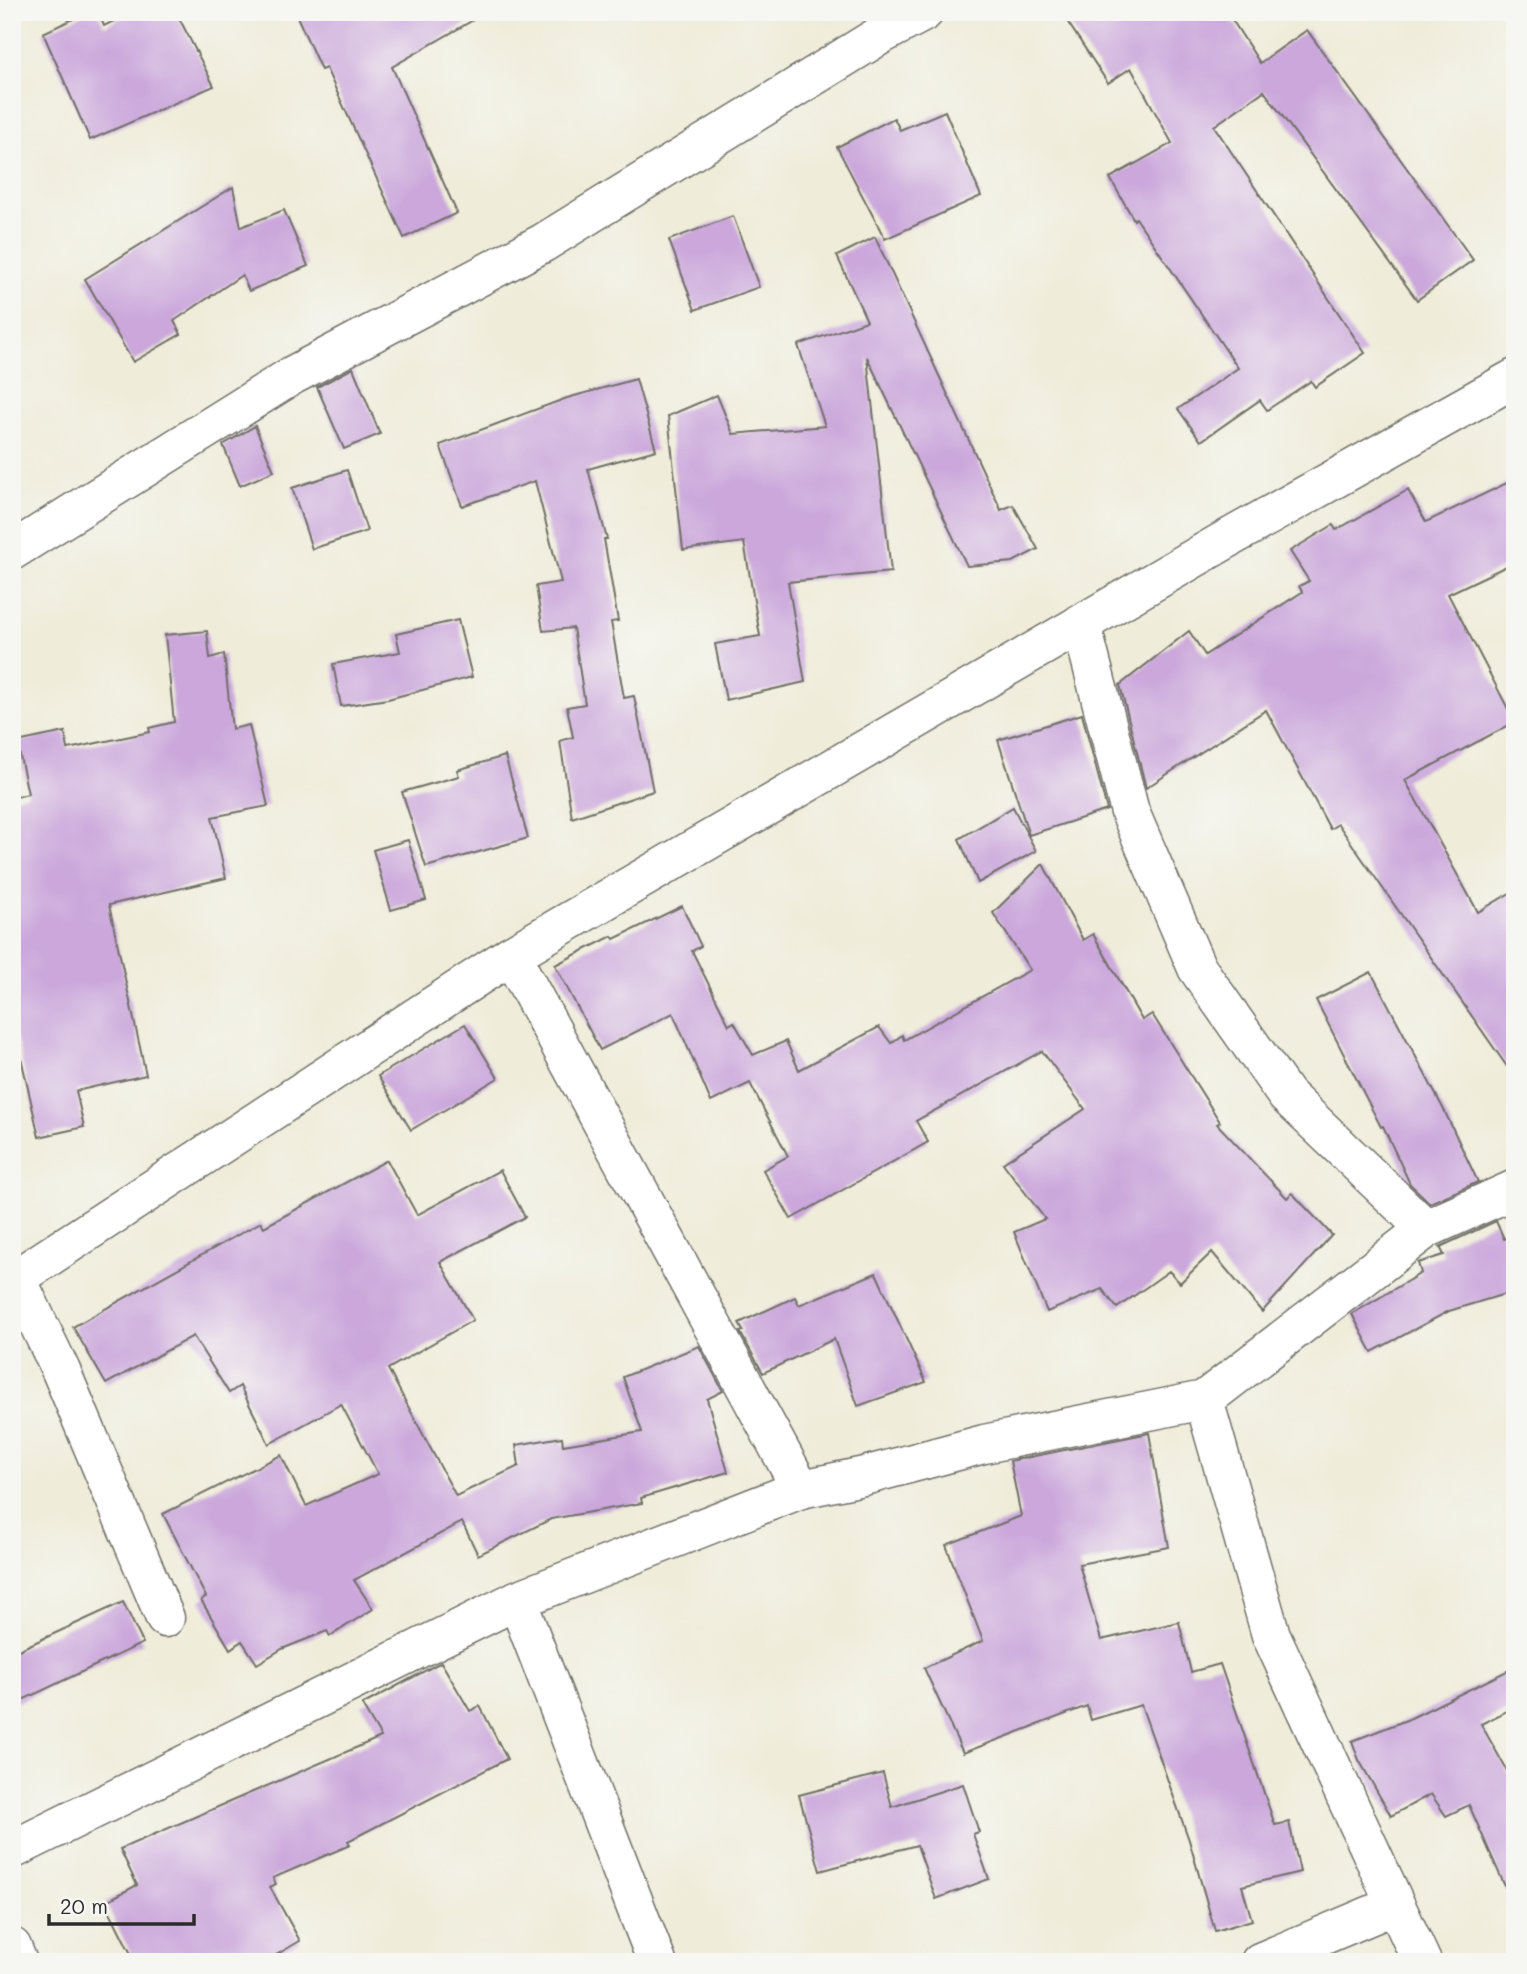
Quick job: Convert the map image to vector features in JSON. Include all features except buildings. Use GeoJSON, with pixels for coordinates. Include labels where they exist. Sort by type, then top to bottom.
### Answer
{"type":"FeatureCollection","features":[{"type":"Feature","properties":{"kind":"street"},"geometry":{"type":"LineString","coordinates":[[12,551],[293,375],[542,243],[870,24],[924,12]]}},
{"type":"Feature","properties":{"kind":"street"},"geometry":{"type":"LineString","coordinates":[[165,1618],[61,1371],[15,1280],[511,955],[1081,623],[1515,379]]}},
{"type":"Feature","properties":{"kind":"street"},"geometry":{"type":"LineString","coordinates":[[1081,623],[1130,812],[1197,968],[1286,1095],[1426,1228]]}},
{"type":"Feature","properties":{"kind":"street"},"geometry":{"type":"LineString","coordinates":[[511,955],[801,1489]]}},
{"type":"Feature","properties":{"kind":"street"},"geometry":{"type":"LineString","coordinates":[[12,1850],[517,1600],[801,1489],[864,1476],[985,1444],[1204,1400],[1426,1228],[1515,1189]]}},
{"type":"Feature","properties":{"kind":"street"},"geometry":{"type":"LineString","coordinates":[[1204,1400],[1271,1635],[1422,1962]]}},
{"type":"Feature","properties":{"kind":"street"},"geometry":{"type":"LineString","coordinates":[[517,1600],[657,1962]]}},
{"type":"Feature","properties":{"kind":"street"},"geometry":{"type":"LineString","coordinates":[[1260,1962],[1395,1905]]}},
{"type":"Feature","properties":{"kind":"street"},"geometry":{"type":"LineString","coordinates":[[12,1947],[18,1962]]}}]}
